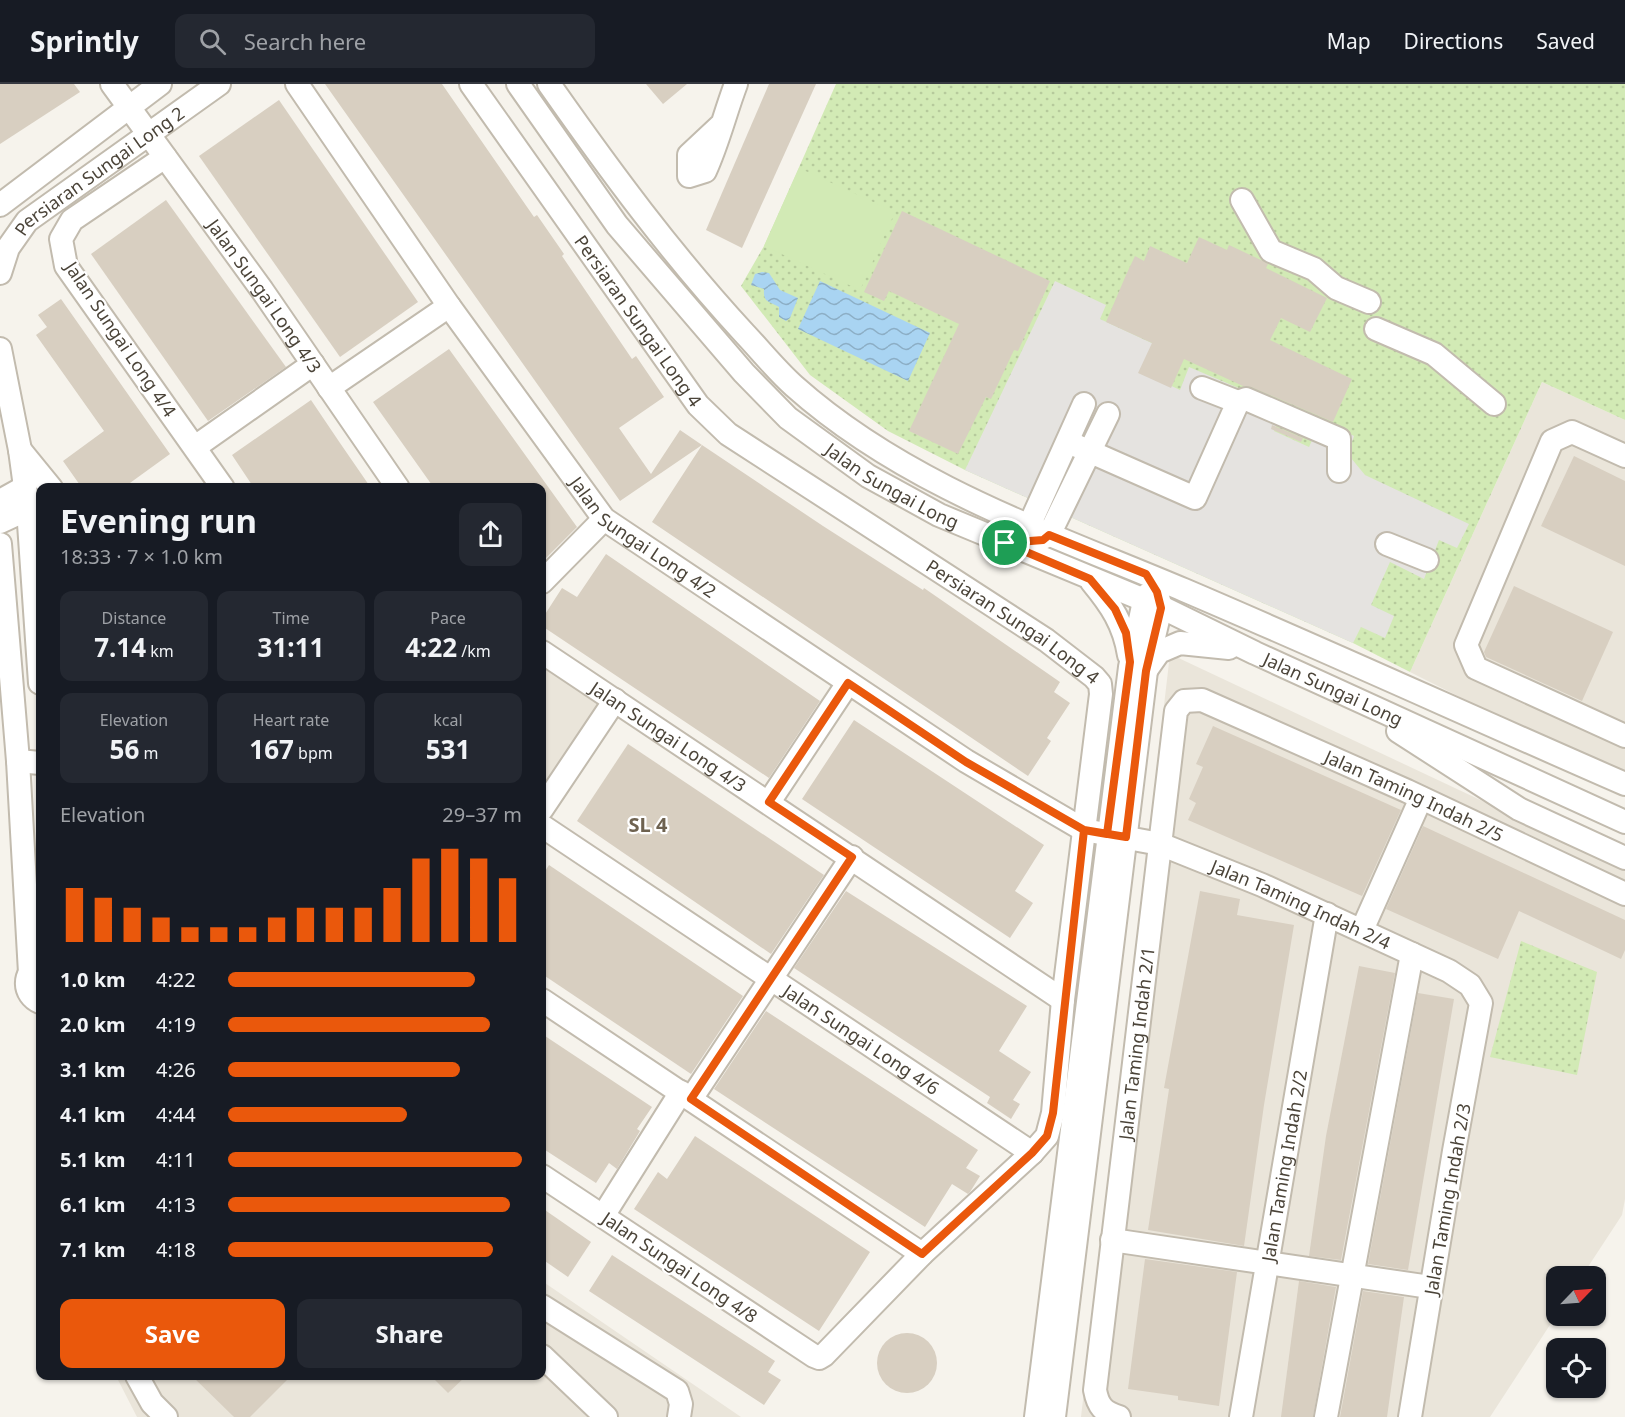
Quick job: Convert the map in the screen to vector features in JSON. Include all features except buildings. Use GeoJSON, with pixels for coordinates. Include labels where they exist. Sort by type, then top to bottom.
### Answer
{"type":"FeatureCollection","features":[{"type":"Feature","properties":{"kind":"street","name":"Jalan Sungai Long 4/3"},"geometry":{"type":"LineString","coordinates":[[112,84],[313,364],[395,483]]}},
{"type":"Feature","properties":{"kind":"street","name":"Persiaran Sungai Long 2"},"geometry":{"type":"LineString","coordinates":[[0,205],[160,84]]}},
{"type":"Feature","properties":{"kind":"street","name":"Persiaran Sungai Long 2"},"geometry":{"type":"LineString","coordinates":[[0,273],[8,248],[27,221],[219,84]]}},
{"type":"Feature","properties":{"kind":"street","name":"Jalan Sungai Long 4/2"},"geometry":{"type":"LineString","coordinates":[[297,84],[449,306],[604,519],[966,762],[1084,830],[1117,835]]}},
{"type":"Feature","properties":{"kind":"street","name":"Persiaran Sungai Long 4"},"geometry":{"type":"LineString","coordinates":[[471,84],[698,405],[713,422],[728,434],[1046,640],[1100,684],[1101,694],[1064,1000],[1053,1113],[1047,1136],[1032,1153],[922,1254],[819,1358]]}},
{"type":"Feature","properties":{"kind":"street","name":"Jalan Sungai Long"},"geometry":{"type":"LineString","coordinates":[[518,84],[617,225],[744,373],[788,417],[868,476],[939,514],[1090,579],[1152,594],[1187,592],[1625,784]]}},
{"type":"Feature","properties":{"kind":"street","name":"Jalan Sungai Long"},"geometry":{"type":"LineString","coordinates":[[549,84],[659,236],[793,385],[851,430],[949,490],[1152,594],[1255,653],[1625,822]]}},
{"type":"Feature","properties":{"kind":"street"},"geometry":{"type":"LineString","coordinates":[[720,126],[736,84]]}},
{"type":"Feature","properties":{"kind":"street","name":"Jalan Sungai Long 4/4"},"geometry":{"type":"LineString","coordinates":[[165,157],[72,220],[62,239],[66,266],[220,483]]}},
{"type":"Feature","properties":{"kind":"street"},"geometry":{"type":"LineString","coordinates":[[1242,200],[1271,251],[1314,270],[1336,288],[1369,302]]}},
{"type":"Feature","properties":{"kind":"street"},"geometry":{"type":"LineString","coordinates":[[329,388],[449,306]]}},
{"type":"Feature","properties":{"kind":"street"},"geometry":{"type":"LineString","coordinates":[[1376,329],[1434,354],[1494,404]]}},
{"type":"Feature","properties":{"kind":"street"},"geometry":{"type":"LineString","coordinates":[[0,349],[21,450],[27,498],[36,626]]}},
{"type":"Feature","properties":{"kind":"street"},"geometry":{"type":"LineString","coordinates":[[195,447],[313,364]]}},
{"type":"Feature","properties":{"kind":"street"},"geometry":{"type":"LineString","coordinates":[[1202,388],[1238,402],[1246,399],[1339,439],[1339,471]]}},
{"type":"Feature","properties":{"kind":"street"},"geometry":{"type":"LineString","coordinates":[[1068,442],[1195,498],[1238,402]]}},
{"type":"Feature","properties":{"kind":"street"},"geometry":{"type":"LineString","coordinates":[[1050,562],[1037,534],[1068,442],[1084,404]]}},
{"type":"Feature","properties":{"kind":"street"},"geometry":{"type":"LineString","coordinates":[[1005,543],[1037,534],[1091,452],[1108,414]]}},
{"type":"Feature","properties":{"kind":"street"},"geometry":{"type":"LineString","coordinates":[[1625,456],[1572,432],[1552,441],[1466,645],[1476,669],[1625,736]]}},
{"type":"Feature","properties":{"kind":"street"},"geometry":{"type":"LineString","coordinates":[[21,450],[47,483]]}},
{"type":"Feature","properties":{"kind":"street"},"geometry":{"type":"LineString","coordinates":[[0,501],[27,498]]}},
{"type":"Feature","properties":{"kind":"street"},"geometry":{"type":"LineString","coordinates":[[0,522],[27,498]]}},
{"type":"Feature","properties":{"kind":"street"},"geometry":{"type":"LineString","coordinates":[[546,578],[604,519]]}},
{"type":"Feature","properties":{"kind":"street"},"geometry":{"type":"LineString","coordinates":[[1387,544],[1427,560]]}},
{"type":"Feature","properties":{"kind":"street"},"geometry":{"type":"LineString","coordinates":[[1,553],[29,762],[35,969],[26,985],[28,991],[36,998]]}},
{"type":"Feature","properties":{"kind":"street"},"geometry":{"type":"LineString","coordinates":[[1090,579],[1115,609],[1138,667]]}},
{"type":"Feature","properties":{"kind":"street"},"geometry":{"type":"LineString","coordinates":[[1050,1415],[1117,835],[1138,667],[1152,594]]}},
{"type":"Feature","properties":{"kind":"street"},"geometry":{"type":"LineString","coordinates":[[1138,667],[1159,652],[1180,643],[1217,645],[1255,653]]}},
{"type":"Feature","properties":{"kind":"street","name":"Jalan Sungai Long 4/3"},"geometry":{"type":"LineString","coordinates":[[546,655],[1064,1000]]}},
{"type":"Feature","properties":{"kind":"street"},"geometry":{"type":"LineString","coordinates":[[769,802],[848,683]]}},
{"type":"Feature","properties":{"kind":"street"},"geometry":{"type":"LineString","coordinates":[[1329,686],[1519,809],[1625,858]]}},
{"type":"Feature","properties":{"kind":"street"},"geometry":{"type":"LineString","coordinates":[[546,803],[615,700]]}},
{"type":"Feature","properties":{"kind":"street","name":"Jalan Taming Indah 2/5"},"geometry":{"type":"LineString","coordinates":[[1202,700],[1421,798],[1625,894]]}},
{"type":"Feature","properties":{"kind":"street","name":"Jalan Taming Indah 2/1"},"geometry":{"type":"LineString","coordinates":[[1119,1417],[1108,1414],[1098,1405],[1095,1390],[1112,1240],[1176,711],[1184,701],[1202,700]]}},
{"type":"Feature","properties":{"kind":"street"},"geometry":{"type":"LineString","coordinates":[[1362,930],[1421,798]]}},
{"type":"Feature","properties":{"kind":"street","name":"Jalan Sungai Long 4/6"},"geometry":{"type":"LineString","coordinates":[[546,829],[1032,1153]]}},
{"type":"Feature","properties":{"kind":"street","name":"Jalan Taming Indah 2/4"},"geometry":{"type":"LineString","coordinates":[[1117,835],[1160,844],[1262,885],[1449,971],[1470,985]]}},
{"type":"Feature","properties":{"kind":"street"},"geometry":{"type":"LineString","coordinates":[[603,1216],[770,980],[852,857]]}},
{"type":"Feature","properties":{"kind":"street","name":"Jalan Taming Indah 2/2"},"geometry":{"type":"LineString","coordinates":[[1241,1417],[1327,914]]}},
{"type":"Feature","properties":{"kind":"street"},"geometry":{"type":"LineString","coordinates":[[1326,1417],[1412,954]]}},
{"type":"Feature","properties":{"kind":"street","name":"Jalan Taming Indah 2/3"},"geometry":{"type":"LineString","coordinates":[[1410,1417],[1430,1287],[1481,1003],[1470,985]]}},
{"type":"Feature","properties":{"kind":"street"},"geometry":{"type":"LineString","coordinates":[[546,1003],[922,1254]]}},
{"type":"Feature","properties":{"kind":"street","name":"Jalan Sungai Long 4/8"},"geometry":{"type":"LineString","coordinates":[[546,1179],[819,1358]]}},
{"type":"Feature","properties":{"kind":"street"},"geometry":{"type":"LineString","coordinates":[[1112,1240],[1430,1287]]}},
{"type":"Feature","properties":{"kind":"street"},"geometry":{"type":"LineString","coordinates":[[546,1312],[677,1391],[681,1404],[679,1417]]}},
{"type":"Feature","properties":{"kind":"street"},"geometry":{"type":"LineString","coordinates":[[546,1360],[606,1417]]}},
{"type":"Feature","properties":{"kind":"street"},"geometry":{"type":"LineString","coordinates":[[139,1380],[152,1403],[166,1417]]}},
{"type":"Feature","properties":{"kind":"shaded area"},"geometry":{"type":"Polygon","coordinates":[[[1055,281],[1106,305],[1100,319],[1156,345],[1144,373],[1180,390],[1189,367],[1283,407],[1274,431],[1309,447],[1321,420],[1354,436],[1349,451],[1351,458],[1365,475],[1469,524],[1457,548],[1439,540],[1424,579],[1390,562],[1371,605],[1394,616],[1385,638],[1361,627],[1353,643],[965,470],[1055,281]]]}},
{"type":"Feature","properties":{"kind":"shaded area"},"geometry":{"type":"Polygon","coordinates":[[[1542,382],[1625,420],[1625,780],[1410,672],[1542,382]]]}},
{"type":"Feature","properties":{"kind":"shaded area"},"geometry":{"type":"Polygon","coordinates":[[[1170,654],[1625,868],[1625,1199],[1622,1215],[1589,1266],[1546,1266],[1546,1326],[1549,1326],[1490,1417],[1081,1417],[1170,654]]]}},
{"type":"Feature","properties":{"kind":"shaded area"},"geometry":{"type":"Polygon","coordinates":[[[546,657],[611,701],[546,799],[546,657]]]}},
{"type":"Feature","properties":{"kind":"shaded area"},"geometry":{"type":"Polygon","coordinates":[[[546,1284],[741,1417],[137,1417],[118,1380],[546,1380],[546,1284]]]}},
{"type":"Feature","properties":{"kind":"green space"},"geometry":{"type":"Polygon","coordinates":[[[836,84],[1625,84],[1625,420],[1542,382],[1410,672],[1353,643],[965,470],[888,431],[810,375],[741,286],[764,246],[836,84]]]}},
{"type":"Feature","properties":{"kind":"green space"},"geometry":{"type":"Polygon","coordinates":[[[799,168],[895,212],[860,290],[764,246],[799,168]]]}},
{"type":"Feature","properties":{"kind":"green space"},"geometry":{"type":"Polygon","coordinates":[[[1521,941],[1597,972],[1577,1075],[1490,1057],[1521,941]]]}},
{"type":"Feature","properties":{"kind":"water"},"geometry":{"type":"Polygon","coordinates":[[[769,273],[780,290],[798,298],[790,318],[786,321],[779,317],[779,307],[766,299],[764,289],[751,285],[755,274],[769,273]]]}},
{"type":"Feature","properties":{"kind":"water"},"geometry":{"type":"Polygon","coordinates":[[[820,281],[930,333],[908,381],[798,329],[820,281]]]}},
{"type":"Feature","properties":{"kind":"district","name":"SL 4"},"geometry":{"type":"Point","coordinates":[648,824]}},
{"type":"Feature","properties":{"kind":"route"},"geometry":{"type":"LineString","coordinates":[[1005,543],[1043,540],[1049,535],[1146,574],[1157,592],[1161,608],[1146,671],[1126,837],[1084,830],[966,762],[848,683],[769,802],[852,857],[691,1099],[922,1254],[1032,1153],[1047,1136],[1053,1113],[1084,830],[1107,834],[1130,662],[1126,633],[1115,609],[1090,579],[1005,543]]}}]}
